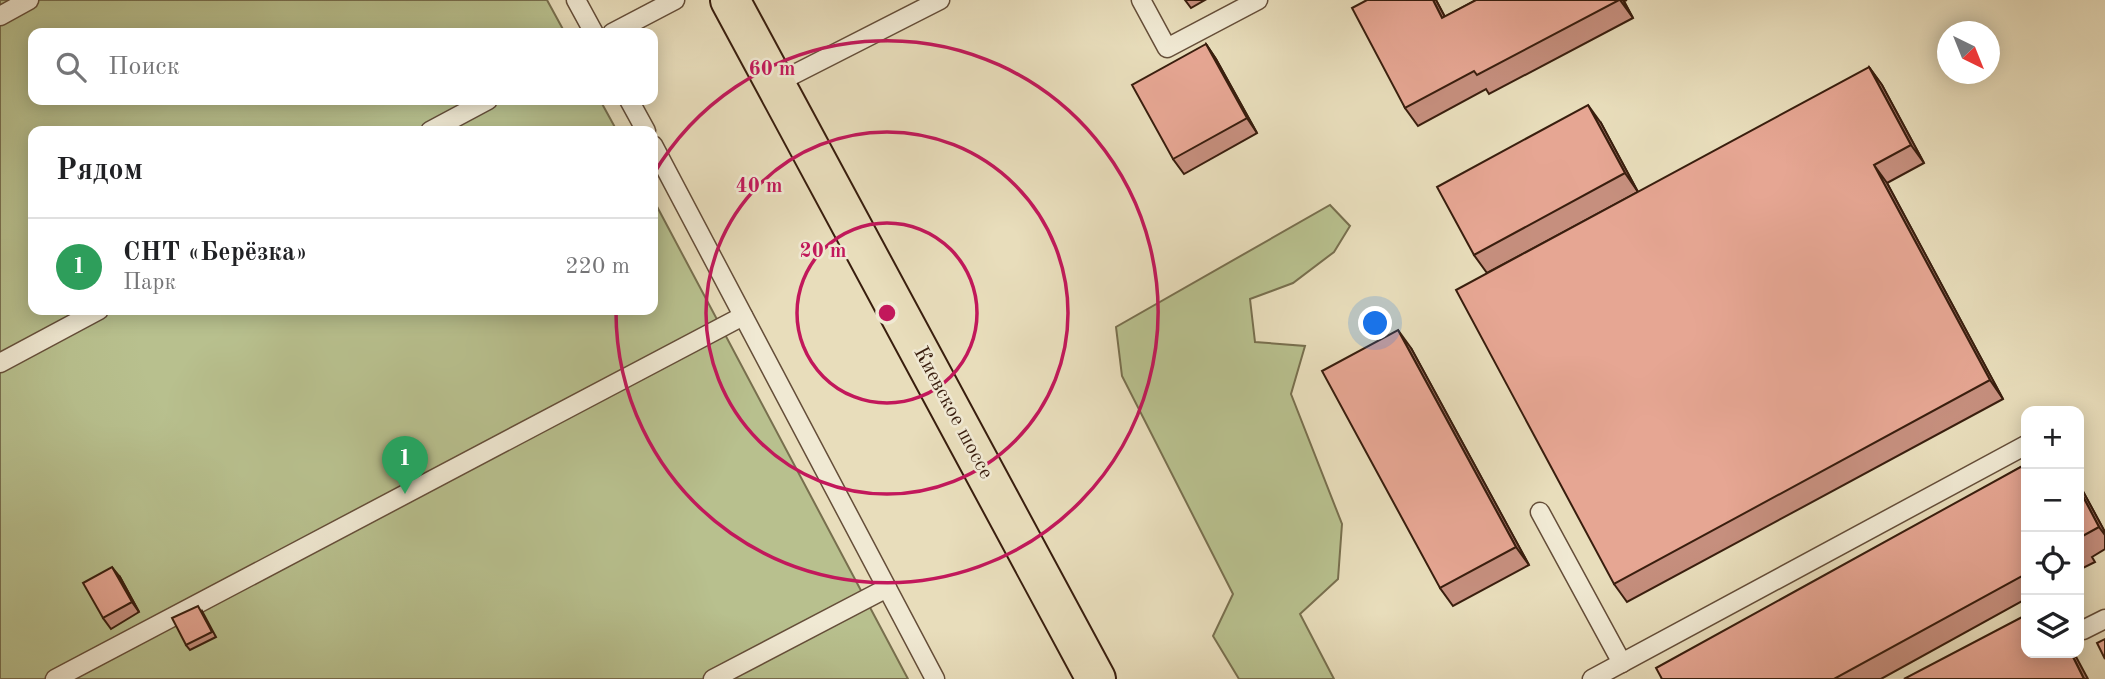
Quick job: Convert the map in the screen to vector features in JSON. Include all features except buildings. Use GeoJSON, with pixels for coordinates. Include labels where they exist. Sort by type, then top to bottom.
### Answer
{"type":"FeatureCollection","features":[{"type":"Feature","properties":{"kind":"highway","name":"Киевское шоссе"},"geometry":{"type":"LineString","coordinates":[[730,0],[1096,679]]}},
{"type":"Feature","properties":{"kind":"lane"},"geometry":{"type":"LineString","coordinates":[[0,16],[29,0]]}},
{"type":"Feature","properties":{"kind":"lane"},"geometry":{"type":"LineString","coordinates":[[576,0],[591,28]]}},
{"type":"Feature","properties":{"kind":"lane"},"geometry":{"type":"LineString","coordinates":[[622,28],[675,0]]}},
{"type":"Feature","properties":{"kind":"lane"},"geometry":{"type":"LineString","coordinates":[[775,84],[940,0]]}},
{"type":"Feature","properties":{"kind":"lane"},"geometry":{"type":"LineString","coordinates":[[1141,0],[1167,48],[1258,0]]}},
{"type":"Feature","properties":{"kind":"lane"},"geometry":{"type":"LineString","coordinates":[[439,126],[479,105]]}},
{"type":"Feature","properties":{"kind":"lane"},"geometry":{"type":"LineString","coordinates":[[632,105],[643,126]]}},
{"type":"Feature","properties":{"kind":"lane"},"geometry":{"type":"LineString","coordinates":[[658,154],[935,679]]}},
{"type":"Feature","properties":{"kind":"lane"},"geometry":{"type":"LineString","coordinates":[[0,363],[90,315]]}},
{"type":"Feature","properties":{"kind":"lane"},"geometry":{"type":"LineString","coordinates":[[55,679],[743,316]]}},
{"type":"Feature","properties":{"kind":"lane"},"geometry":{"type":"LineString","coordinates":[[1592,679],[2021,448]]}},
{"type":"Feature","properties":{"kind":"lane"},"geometry":{"type":"LineString","coordinates":[[1540,512],[1622,663]]}},
{"type":"Feature","properties":{"kind":"lane"},"geometry":{"type":"LineString","coordinates":[[713,679],[887,588]]}},
{"type":"Feature","properties":{"kind":"lane"},"geometry":{"type":"LineString","coordinates":[[2084,630],[2105,619]]}},
{"type":"Feature","properties":{"kind":"green space"},"geometry":{"type":"Polygon","coordinates":[[[0,0],[547,0],[562,28],[28,28],[28,105],[603,105],[614,126],[28,126],[28,315],[658,315],[658,208],[908,679],[0,679],[0,0]]]}},
{"type":"Feature","properties":{"kind":"green space"},"geometry":{"type":"Polygon","coordinates":[[[1330,205],[1350,226],[1334,252],[1293,283],[1250,299],[1255,342],[1305,346],[1291,394],[1342,524],[1338,579],[1300,614],[1334,679],[1239,679],[1213,636],[1233,594],[1122,376],[1116,327],[1330,205]]]}},
{"type":"Feature","properties":{"kind":"place","name":"СНТ «Берёзка»"},"geometry":{"type":"Point","coordinates":[405,494]}}]}
